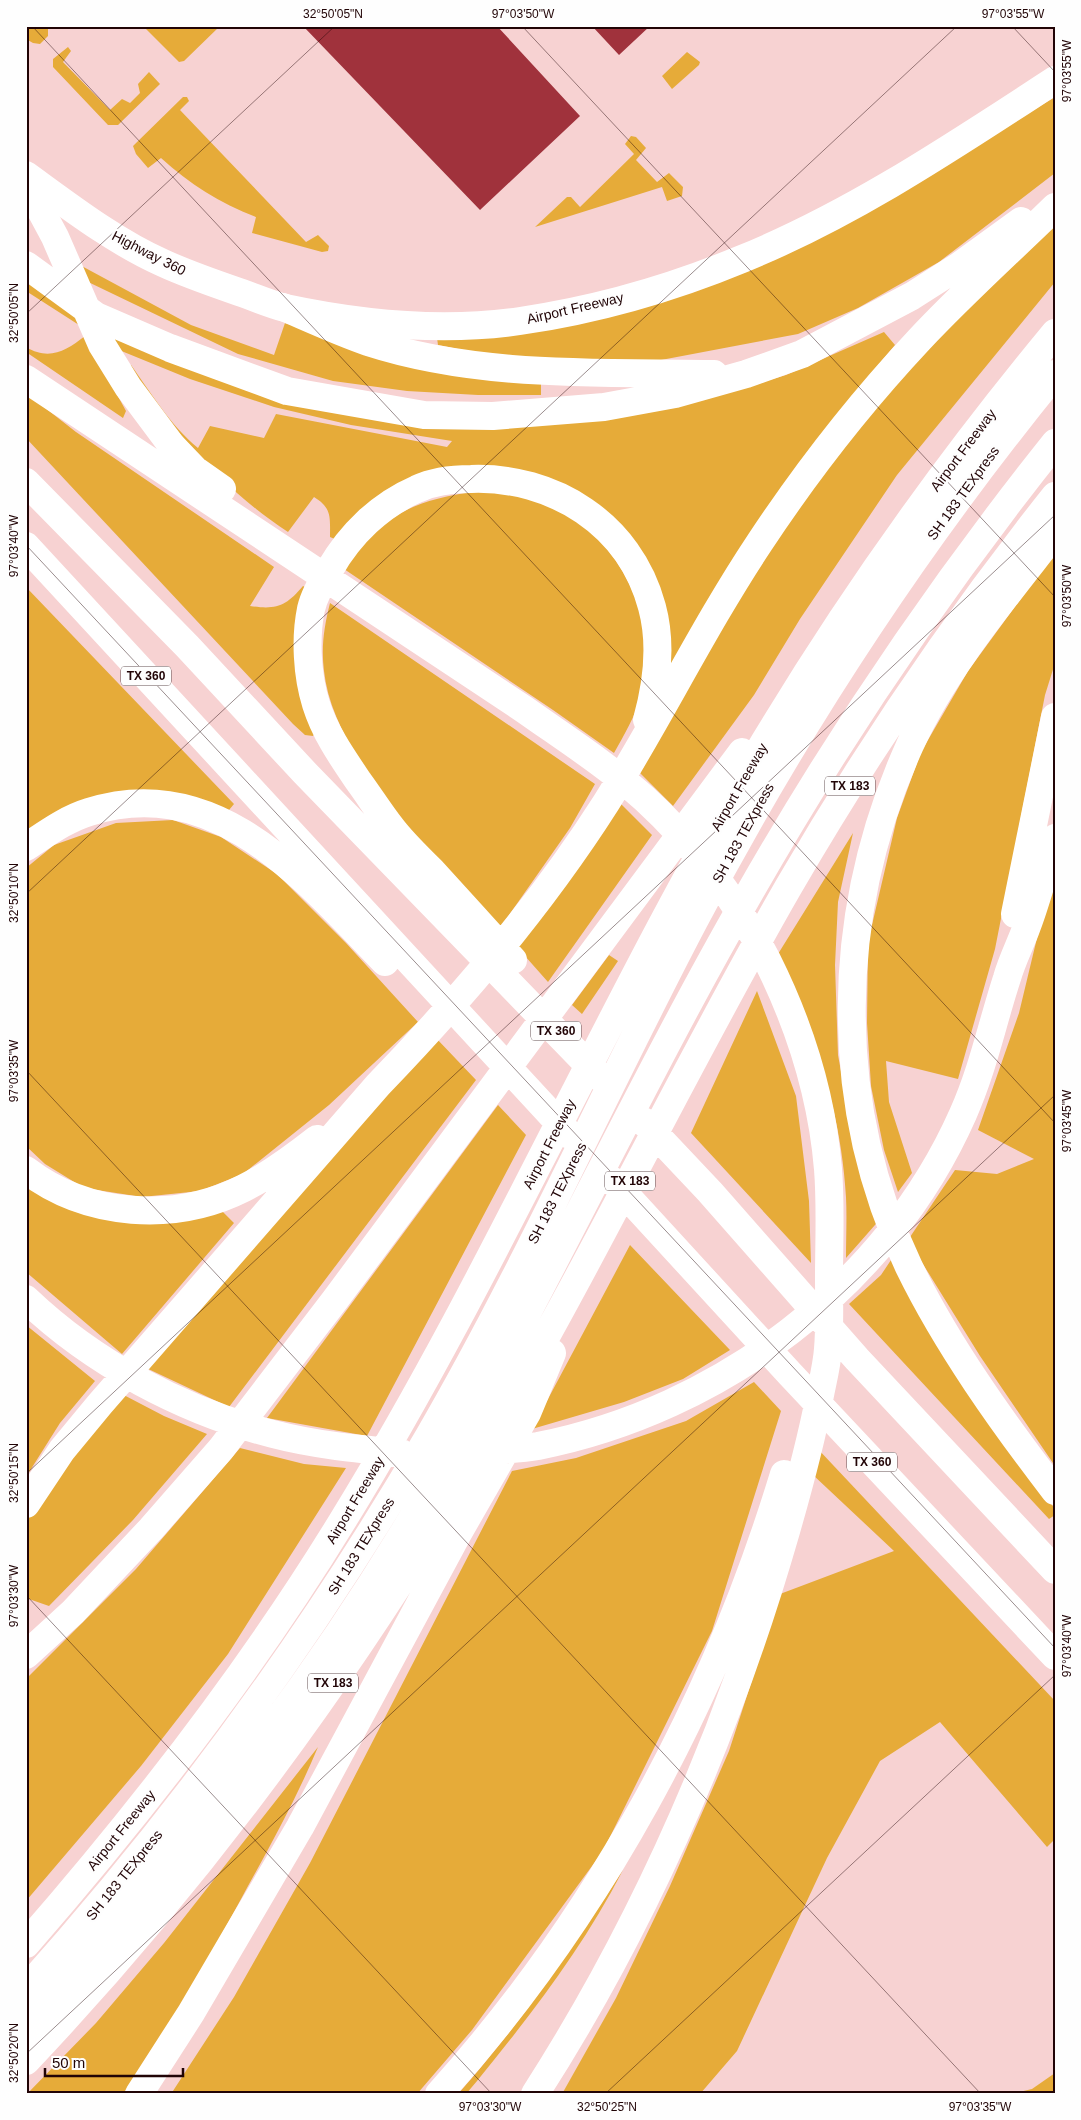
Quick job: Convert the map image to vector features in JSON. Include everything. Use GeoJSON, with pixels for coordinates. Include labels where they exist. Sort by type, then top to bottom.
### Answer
{"type":"FeatureCollection","features":[{"type":"Feature","properties":{"kind":"main road","name":"Airport Freeway"},"geometry":{"type":"LineString","coordinates":[[283,307],[373,322],[448,326],[519,321],[596,305],[670,284],[742,259],[822,221],[869,196],[1055,80]]}},
{"type":"Feature","properties":{"kind":"main road","name":"Highway 360"},"geometry":{"type":"LineString","coordinates":[[26,175],[79,214],[162,263],[283,307]]}},
{"type":"Feature","properties":{"kind":"main road"},"geometry":{"type":"LineString","coordinates":[[26,183],[55,237],[102,345],[128,387],[172,446],[195,470],[222,489],[244,525]]}},
{"type":"Feature","properties":{"kind":"main road"},"geometry":{"type":"LineString","coordinates":[[26,265],[96,316],[212,364],[287,391],[424,415],[492,416],[604,407],[676,394],[746,374],[802,354],[912,296],[959,266],[1055,195]]}},
{"type":"Feature","properties":{"kind":"main road"},"geometry":{"type":"LineString","coordinates":[[26,1504],[62,1450],[100,1404],[378,1086],[426,1035],[521,923],[566,863],[637,752],[716,613],[759,543],[805,478],[858,410],[919,340],[1055,207]]}},
{"type":"Feature","properties":{"kind":"main road"},"geometry":{"type":"LineString","coordinates":[[283,307],[367,342],[411,353],[485,366],[568,372],[746,374]]}},
{"type":"Feature","properties":{"kind":"main road","name":"Airport Freeway"},"geometry":{"type":"LineString","coordinates":[[26,1944],[129,1822],[212,1715],[287,1607],[342,1522],[443,1346],[615,1015],[766,740],[831,636],[917,511],[1010,388],[1055,333]]}},
{"type":"Feature","properties":{"kind":"main road","name":"SH 183 TEXpress"},"geometry":{"type":"LineString","coordinates":[[26,1989],[129,1870],[242,1724],[363,1545],[487,1331],[694,921],[760,800],[841,668],[907,570],[998,445],[1055,374]]}},
{"type":"Feature","properties":{"kind":"main road"},"geometry":{"type":"LineString","coordinates":[[26,380],[525,710],[621,779],[666,818],[718,882],[751,932],[779,985],[798,1032],[817,1101],[828,1167],[830,1216],[828,1350],[812,1440],[767,1560],[732,1621],[700,1696],[645,1807],[599,1883],[550,1956],[500,2024],[439,2094]]}},
{"type":"Feature","properties":{"kind":"main road","name":"SH 183 TEXpress"},"geometry":{"type":"LineString","coordinates":[[26,2026],[140,1897],[199,1825],[318,1664],[376,1576],[438,1476],[508,1352],[649,1080],[744,903],[823,769],[934,602],[1055,443]]}},
{"type":"Feature","properties":{"kind":"main road"},"geometry":{"type":"LineString","coordinates":[[431,887],[332,743],[316,703],[309,668],[308,640],[311,608],[327,574],[343,546],[364,524],[390,503],[418,488],[451,480],[486,478],[519,482],[553,492],[582,509],[604,526],[622,545],[640,574],[652,606],[657,635],[657,675],[649,713],[637,752]]}},
{"type":"Feature","properties":{"kind":"main road","name":"TX 360"},"geometry":{"type":"LineString","coordinates":[[26,482],[187,646],[431,887],[727,1210],[857,1359],[1055,1570]]}},
{"type":"Feature","properties":{"kind":"main road","name":"TX 183"},"geometry":{"type":"LineString","coordinates":[[26,2061],[149,1924],[298,1732],[368,1632],[452,1501],[585,1267],[756,945],[826,824],[953,630],[1055,496]]}},
{"type":"Feature","properties":{"kind":"main road"},"geometry":{"type":"LineString","coordinates":[[1055,533],[975,636],[910,744],[872,852],[864,886],[855,938],[851,995],[855,1070],[864,1136],[883,1203],[898,1240],[910,1267],[948,1335],[992,1403],[1055,1491]]}},
{"type":"Feature","properties":{"kind":"main road","name":"TX 360"},"geometry":{"type":"LineString","coordinates":[[26,546],[376,939],[484,1042],[1010,1610],[1055,1656]]}},
{"type":"Feature","properties":{"kind":"main road"},"geometry":{"type":"LineString","coordinates":[[26,1655],[73,1612],[221,1449],[335,1300],[702,805],[831,636]]}},
{"type":"Feature","properties":{"kind":"main road"},"geometry":{"type":"LineString","coordinates":[[1007,977],[1012,931],[1055,717]]}},
{"type":"Feature","properties":{"kind":"main road"},"geometry":{"type":"LineString","coordinates":[[26,847],[56,827],[80,816],[115,805],[170,805],[195,810],[222,820],[277,855],[376,939]]}},
{"type":"Feature","properties":{"kind":"main road"},"geometry":{"type":"LineString","coordinates":[[26,1299],[50,1322],[94,1353],[154,1388],[213,1415],[273,1434],[339,1447],[408,1454],[467,1452],[536,1446],[598,1430],[658,1410],[718,1380],[771,1346],[822,1306],[870,1257],[911,1206],[939,1162],[963,1114],[990,1042],[1007,977],[1028,925],[1055,838]]}},
{"type":"Feature","properties":{"kind":"main road"},"geometry":{"type":"LineString","coordinates":[[26,1170],[46,1184],[94,1204],[122,1209],[163,1210],[206,1202],[244,1188],[287,1162],[378,1086]]}},
{"type":"Feature","properties":{"kind":"main road"},"geometry":{"type":"LineString","coordinates":[[139,2094],[191,2013],[300,1827],[457,1535],[527,1413],[538,1391],[585,1267]]}},
{"type":"Feature","properties":{"kind":"main road"},"geometry":{"type":"LineString","coordinates":[[536,2094],[564,2049],[606,1973],[656,1875],[694,1791],[754,1633],[767,1560]]}},
{"type":"Feature","properties":{"kind":"shaded area"},"geometry":{"type":"Polygon","coordinates":[[[26,26],[48,26],[48,36],[40,44],[33,43],[26,39],[26,26]]]}},
{"type":"Feature","properties":{"kind":"shaded area"},"geometry":{"type":"Polygon","coordinates":[[[143,26],[220,26],[184,61],[179,62],[143,26]]]}},
{"type":"Feature","properties":{"kind":"shaded area"},"geometry":{"type":"Polygon","coordinates":[[[68,47],[71,51],[63,62],[110,110],[122,99],[130,103],[140,93],[138,84],[149,72],[160,84],[118,125],[108,125],[53,67],[53,59],[68,47]]]}},
{"type":"Feature","properties":{"kind":"shaded area"},"geometry":{"type":"Polygon","coordinates":[[[687,52],[700,62],[699,65],[672,89],[662,76],[687,52]]]}},
{"type":"Feature","properties":{"kind":"shaded area"},"geometry":{"type":"Polygon","coordinates":[[[183,97],[187,97],[189,101],[180,110],[306,242],[318,235],[329,246],[328,251],[322,252],[252,233],[256,217],[230,206],[205,192],[161,158],[148,168],[136,154],[133,146],[183,97]]]}},
{"type":"Feature","properties":{"kind":"shaded area"},"geometry":{"type":"Polygon","coordinates":[[[1055,97],[1055,173],[939,262],[858,308],[798,334],[661,360],[548,361],[488,355],[438,345],[437,338],[532,330],[883,202],[1055,97]]]}},
{"type":"Feature","properties":{"kind":"shaded area"},"geometry":{"type":"Polygon","coordinates":[[[631,136],[636,137],[646,148],[636,160],[657,182],[669,173],[683,187],[682,196],[667,201],[662,187],[535,227],[567,197],[571,197],[580,207],[634,154],[625,144],[631,136]]]}},
{"type":"Feature","properties":{"kind":"shaded area"},"geometry":{"type":"Polygon","coordinates":[[[1055,220],[1055,282],[897,475],[800,619],[754,695],[673,806],[640,773],[762,556],[869,409],[1055,220]]]}},
{"type":"Feature","properties":{"kind":"shaded area"},"geometry":{"type":"Polygon","coordinates":[[[78,264],[191,325],[274,355],[285,323],[396,357],[541,381],[541,395],[478,395],[407,391],[333,381],[238,354],[84,280],[78,264]]]}},
{"type":"Feature","properties":{"kind":"shaded area"},"geometry":{"type":"Polygon","coordinates":[[[26,276],[70,305],[79,325],[26,291],[26,276]]]}},
{"type":"Feature","properties":{"kind":"shaded area"},"geometry":{"type":"Polygon","coordinates":[[[884,332],[895,345],[854,394],[669,671],[627,534],[468,467],[337,540],[330,537],[330,518],[327,509],[314,497],[288,532],[264,515],[220,478],[181,436],[128,367],[131,365],[170,419],[198,448],[210,426],[264,438],[276,414],[447,447],[452,441],[351,425],[274,407],[190,379],[119,350],[110,334],[475,426],[722,394],[786,375],[884,332]]]}},
{"type":"Feature","properties":{"kind":"shaded area"},"geometry":{"type":"Polygon","coordinates":[[[85,336],[126,411],[123,418],[26,352],[26,347],[34,351],[50,354],[64,350],[85,336]]]}},
{"type":"Feature","properties":{"kind":"shaded area"},"geometry":{"type":"Polygon","coordinates":[[[26,393],[76,432],[274,567],[250,606],[274,607],[286,602],[303,586],[309,589],[318,728],[313,736],[305,735],[293,724],[26,438],[26,393]]]}},
{"type":"Feature","properties":{"kind":"shaded area"},"geometry":{"type":"Polygon","coordinates":[[[478,491],[509,492],[568,514],[593,533],[610,552],[624,573],[642,619],[645,669],[641,695],[636,710],[614,753],[344,569],[373,535],[387,522],[401,513],[417,505],[478,491]]]}},
{"type":"Feature","properties":{"kind":"shaded area"},"geometry":{"type":"Polygon","coordinates":[[[1055,552],[1055,663],[1045,695],[995,949],[958,1079],[886,1061],[889,1102],[912,1173],[898,1192],[884,1150],[871,1086],[867,1023],[868,942],[897,818],[921,752],[968,671],[1055,552]]]}},
{"type":"Feature","properties":{"kind":"shaded area"},"geometry":{"type":"Polygon","coordinates":[[[26,587],[234,804],[229,810],[203,800],[177,795],[26,834],[26,587]]]}},
{"type":"Feature","properties":{"kind":"shaded area"},"geometry":{"type":"Polygon","coordinates":[[[330,603],[595,784],[570,828],[500,928],[448,875],[393,810],[368,775],[347,739],[332,705],[324,671],[324,637],[330,603]]]}},
{"type":"Feature","properties":{"kind":"shaded area"},"geometry":{"type":"Polygon","coordinates":[[[620,803],[652,835],[548,982],[517,947],[620,803]]]}},
{"type":"Feature","properties":{"kind":"shaded area"},"geometry":{"type":"Polygon","coordinates":[[[173,820],[221,837],[277,874],[346,943],[418,1022],[329,1105],[243,1174],[200,1191],[142,1197],[84,1188],[45,1164],[26,1146],[26,868],[54,845],[116,823],[173,820]]]}},
{"type":"Feature","properties":{"kind":"shaded area"},"geometry":{"type":"Polygon","coordinates":[[[853,833],[838,902],[835,965],[838,1055],[858,1164],[882,1217],[846,1258],[846,1205],[843,1165],[832,1103],[814,1043],[778,954],[853,833]]]}},
{"type":"Feature","properties":{"kind":"shaded area"},"geometry":{"type":"Polygon","coordinates":[[[1055,883],[1055,1466],[980,1356],[908,1240],[955,1170],[997,1174],[1034,1159],[978,1130],[1019,1013],[1043,913],[1055,883]]]}},
{"type":"Feature","properties":{"kind":"shaded area"},"geometry":{"type":"Polygon","coordinates":[[[609,955],[618,961],[582,1014],[572,1005],[609,955]]]}},
{"type":"Feature","properties":{"kind":"shaded area"},"geometry":{"type":"Polygon","coordinates":[[[757,991],[796,1096],[809,1201],[811,1263],[691,1133],[757,991]]]}},
{"type":"Feature","properties":{"kind":"shaded area"},"geometry":{"type":"Polygon","coordinates":[[[436,1038],[476,1080],[229,1407],[144,1367],[436,1038]]]}},
{"type":"Feature","properties":{"kind":"shaded area"},"geometry":{"type":"Polygon","coordinates":[[[498,1105],[526,1135],[367,1436],[267,1418],[498,1105]]]}},
{"type":"Feature","properties":{"kind":"shaded area"},"geometry":{"type":"Polygon","coordinates":[[[26,1185],[99,1217],[155,1224],[219,1208],[234,1223],[122,1354],[26,1272],[26,1185]]]}},
{"type":"Feature","properties":{"kind":"shaded area"},"geometry":{"type":"Polygon","coordinates":[[[630,1245],[730,1350],[683,1379],[624,1402],[532,1429],[630,1245]]]}},
{"type":"Feature","properties":{"kind":"shaded area"},"geometry":{"type":"Polygon","coordinates":[[[893,1257],[986,1415],[1055,1509],[1055,1515],[1049,1519],[849,1304],[881,1275],[893,1257]]]}},
{"type":"Feature","properties":{"kind":"shaded area"},"geometry":{"type":"Polygon","coordinates":[[[26,1325],[95,1381],[60,1423],[26,1477],[26,1325]]]}},
{"type":"Feature","properties":{"kind":"shaded area"},"geometry":{"type":"Polygon","coordinates":[[[754,1382],[781,1411],[712,1631],[603,1851],[472,2030],[417,2094],[171,2094],[234,1997],[310,1863],[512,1471],[576,1458],[686,1421],[754,1382]]]}},
{"type":"Feature","properties":{"kind":"shaded area"},"geometry":{"type":"Polygon","coordinates":[[[118,1392],[164,1416],[207,1434],[133,1520],[49,1606],[26,1598],[26,1519],[48,1481],[118,1392]]]}},
{"type":"Feature","properties":{"kind":"shaded area"},"geometry":{"type":"Polygon","coordinates":[[[240,1448],[304,1464],[346,1468],[228,1654],[141,1766],[26,1901],[26,1679],[136,1569],[240,1448]]]}},
{"type":"Feature","properties":{"kind":"shaded area"},"geometry":{"type":"Polygon","coordinates":[[[817,1448],[1055,1701],[1055,1839],[1047,1847],[940,1722],[880,1761],[827,1858],[737,2051],[700,2094],[562,2094],[616,1998],[670,1886],[729,1751],[780,1594],[894,1551],[812,1474],[817,1448]]]}},
{"type":"Feature","properties":{"kind":"shaded area"},"geometry":{"type":"Polygon","coordinates":[[[318,1747],[285,1818],[219,1939],[173,2018],[123,2094],[27,2094],[96,2023],[164,1943],[318,1747]]]}},
{"type":"Feature","properties":{"kind":"shaded area"},"geometry":{"type":"Polygon","coordinates":[[[623,1870],[591,1927],[537,2005],[466,2094],[458,2094],[545,1985],[623,1870]]]}},
{"type":"Feature","properties":{"kind":"shaded area"},"geometry":{"type":"Polygon","coordinates":[[[1055,2073],[1055,2094],[1010,2094],[1032,2089],[1055,2073]]]}},
{"type":"Feature","properties":{"kind":"building"},"geometry":{"type":"Polygon","coordinates":[[[303,26],[497,26],[580,116],[480,210],[303,26]]]}},
{"type":"Feature","properties":{"kind":"building"},"geometry":{"type":"Polygon","coordinates":[[[592,26],[650,26],[619,55],[592,26]]]}}]}
